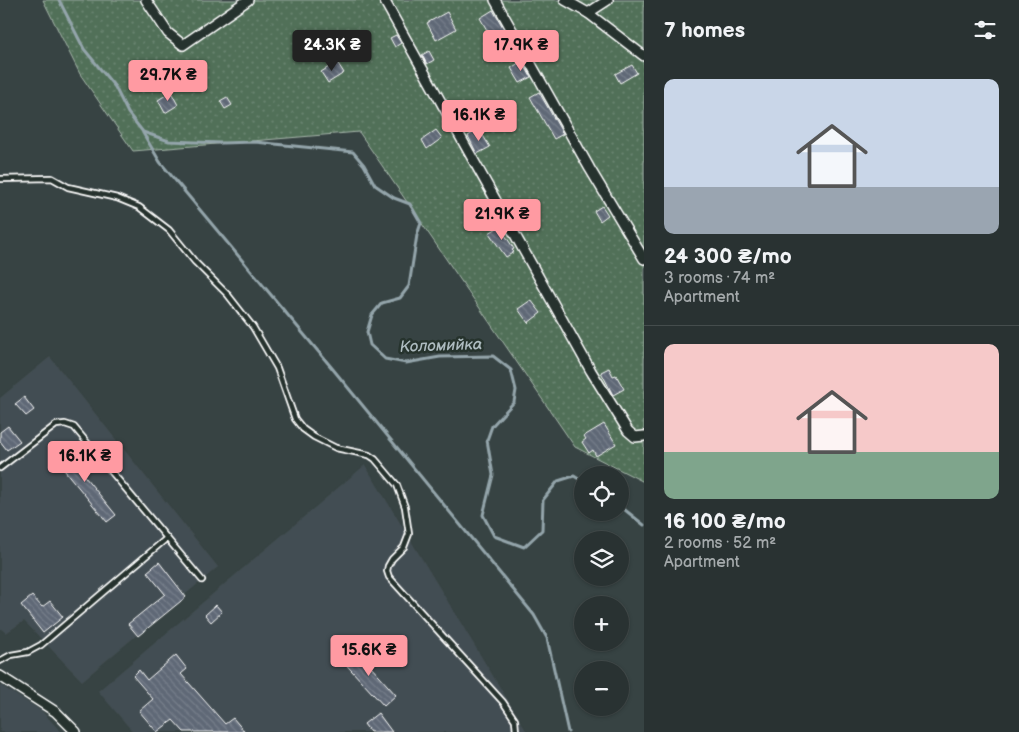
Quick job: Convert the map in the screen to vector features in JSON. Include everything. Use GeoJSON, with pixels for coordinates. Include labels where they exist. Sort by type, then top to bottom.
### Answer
{"type":"FeatureCollection","features":[{"type":"Feature","properties":{"kind":"street"},"geometry":{"type":"LineString","coordinates":[[146,0],[168,33],[184,45],[248,0]]}},
{"type":"Feature","properties":{"kind":"street"},"geometry":{"type":"LineString","coordinates":[[384,0],[591,371],[628,431],[635,437],[644,436]]}},
{"type":"Feature","properties":{"kind":"street"},"geometry":{"type":"LineString","coordinates":[[495,0],[590,169],[644,258]]}},
{"type":"Feature","properties":{"kind":"street"},"geometry":{"type":"LineString","coordinates":[[565,0],[588,14],[644,56]]}},
{"type":"Feature","properties":{"kind":"street"},"geometry":{"type":"LineString","coordinates":[[588,14],[608,0]]}},
{"type":"Feature","properties":{"kind":"street"},"geometry":{"type":"LineString","coordinates":[[0,676],[56,712],[76,732]]}},
{"type":"Feature","properties":{"kind":"lane"},"geometry":{"type":"LineString","coordinates":[[0,179],[52,178],[68,188],[117,198],[139,207],[169,230],[195,262],[228,295],[252,328],[277,368],[295,419],[303,429],[336,448],[369,455],[376,459],[397,485],[405,507],[409,534],[404,547],[388,566],[389,577],[503,702],[515,720],[516,732]]}},
{"type":"Feature","properties":{"kind":"lane"},"geometry":{"type":"LineString","coordinates":[[0,468],[52,428],[60,424],[70,425],[78,430],[202,580]]}},
{"type":"Feature","properties":{"kind":"lane"},"geometry":{"type":"LineString","coordinates":[[0,661],[11,655],[28,652],[41,645],[167,538]]}},
{"type":"Feature","properties":{"kind":"shaded area"},"geometry":{"type":"Polygon","coordinates":[[[50,357],[218,567],[82,681],[24,621],[6,633],[0,628],[0,398],[50,357]]]}},
{"type":"Feature","properties":{"kind":"shaded area"},"geometry":{"type":"Polygon","coordinates":[[[365,465],[527,732],[133,732],[98,691],[365,465]]]}},
{"type":"Feature","properties":{"kind":"shaded area"},"geometry":{"type":"Polygon","coordinates":[[[0,685],[42,711],[61,732],[0,732],[0,685]]]}},
{"type":"Feature","properties":{"kind":"green space"},"geometry":{"type":"Polygon","coordinates":[[[43,0],[644,0],[644,482],[629,474],[629,466],[612,466],[575,447],[359,132],[133,151],[80,74],[43,0]]]}},
{"type":"Feature","properties":{"kind":"building"},"geometry":{"type":"Polygon","coordinates":[[[493,10],[504,29],[491,37],[480,18],[493,10]]]}},
{"type":"Feature","properties":{"kind":"building"},"geometry":{"type":"Polygon","coordinates":[[[447,12],[456,29],[436,40],[427,23],[447,12]]]}},
{"type":"Feature","properties":{"kind":"building"},"geometry":{"type":"Polygon","coordinates":[[[396,35],[401,43],[395,47],[390,38],[396,35]]]}},
{"type":"Feature","properties":{"kind":"building"},"geometry":{"type":"Polygon","coordinates":[[[429,51],[434,60],[427,64],[422,55],[429,51]]]}},
{"type":"Feature","properties":{"kind":"building"},"geometry":{"type":"Polygon","coordinates":[[[522,61],[531,77],[520,83],[511,68],[522,61]]]}},
{"type":"Feature","properties":{"kind":"building"},"geometry":{"type":"Polygon","coordinates":[[[337,62],[344,73],[328,83],[321,72],[337,62]]]}},
{"type":"Feature","properties":{"kind":"building"},"geometry":{"type":"Polygon","coordinates":[[[632,65],[637,73],[620,83],[615,74],[632,65]]]}},
{"type":"Feature","properties":{"kind":"building"},"geometry":{"type":"Polygon","coordinates":[[[171,92],[178,105],[165,113],[158,100],[171,92]]]}},
{"type":"Feature","properties":{"kind":"building"},"geometry":{"type":"Polygon","coordinates":[[[539,92],[563,134],[554,139],[530,97],[539,92]]]}},
{"type":"Feature","properties":{"kind":"building"},"geometry":{"type":"Polygon","coordinates":[[[227,97],[232,105],[225,109],[220,101],[227,97]]]}},
{"type":"Feature","properties":{"kind":"building"},"geometry":{"type":"Polygon","coordinates":[[[479,129],[490,147],[477,154],[468,136],[479,129]]]}},
{"type":"Feature","properties":{"kind":"building"},"geometry":{"type":"Polygon","coordinates":[[[436,130],[442,138],[427,149],[422,140],[436,130]]]}},
{"type":"Feature","properties":{"kind":"building"},"geometry":{"type":"Polygon","coordinates":[[[602,206],[608,215],[600,221],[594,211],[602,206]]]}},
{"type":"Feature","properties":{"kind":"building"},"geometry":{"type":"Polygon","coordinates":[[[502,225],[507,233],[505,235],[514,249],[512,250],[514,252],[506,257],[489,233],[502,225]]]}},
{"type":"Feature","properties":{"kind":"building"},"geometry":{"type":"Polygon","coordinates":[[[531,300],[541,313],[528,323],[518,309],[531,300]]]}},
{"type":"Feature","properties":{"kind":"building"},"geometry":{"type":"Polygon","coordinates":[[[609,368],[613,376],[616,375],[624,389],[613,395],[601,372],[609,368]]]}},
{"type":"Feature","properties":{"kind":"building"},"geometry":{"type":"Polygon","coordinates":[[[24,397],[34,410],[26,416],[15,404],[24,397]]]}},
{"type":"Feature","properties":{"kind":"building"},"geometry":{"type":"Polygon","coordinates":[[[604,424],[616,444],[596,456],[593,450],[589,453],[582,442],[586,439],[584,436],[604,424]]]}},
{"type":"Feature","properties":{"kind":"building"},"geometry":{"type":"Polygon","coordinates":[[[8,426],[20,441],[7,450],[0,441],[0,432],[8,426]]]}},
{"type":"Feature","properties":{"kind":"building"},"geometry":{"type":"Polygon","coordinates":[[[67,450],[71,456],[76,453],[88,466],[81,472],[116,515],[107,522],[60,465],[63,463],[58,457],[67,450]]]}},
{"type":"Feature","properties":{"kind":"building"},"geometry":{"type":"Polygon","coordinates":[[[159,562],[186,597],[138,636],[128,624],[165,594],[147,572],[159,562]]]}},
{"type":"Feature","properties":{"kind":"building"},"geometry":{"type":"Polygon","coordinates":[[[32,596],[42,607],[50,601],[63,617],[43,633],[21,605],[32,596]]]}},
{"type":"Feature","properties":{"kind":"building"},"geometry":{"type":"Polygon","coordinates":[[[216,605],[222,612],[211,622],[205,615],[216,605]]]}},
{"type":"Feature","properties":{"kind":"building"},"geometry":{"type":"Polygon","coordinates":[[[354,648],[396,695],[384,706],[341,659],[354,648]]]}},
{"type":"Feature","properties":{"kind":"building"},"geometry":{"type":"Polygon","coordinates":[[[176,655],[187,669],[181,674],[225,724],[233,718],[245,732],[184,732],[173,720],[157,732],[139,711],[153,699],[133,676],[139,670],[147,680],[176,655]]]}},
{"type":"Feature","properties":{"kind":"building"},"geometry":{"type":"Polygon","coordinates":[[[378,713],[392,732],[370,732],[364,724],[378,713]]]}},
{"type":"Feature","properties":{"kind":"waterway","name":"Коломийка"},"geometry":{"type":"LineString","coordinates":[[59,0],[84,49],[115,87],[128,113],[143,132],[169,141],[255,142],[353,152],[364,165],[375,185],[394,198],[410,204],[421,223],[417,235],[409,286],[400,298],[382,303],[372,315],[367,332],[370,345],[385,359],[406,363],[440,357],[493,356],[511,370],[516,390],[514,402],[492,426],[487,440],[493,475],[483,515],[494,536],[524,547],[542,530],[543,500],[558,481],[574,476]]}},
{"type":"Feature","properties":{"kind":"waterway"},"geometry":{"type":"LineString","coordinates":[[143,133],[160,162],[534,615],[547,638],[568,732]]}},
{"type":"Feature","properties":{"kind":"waterway","name":"Коломийка"},"geometry":{"type":"LineString","coordinates":[[629,513],[644,525]]}}]}
